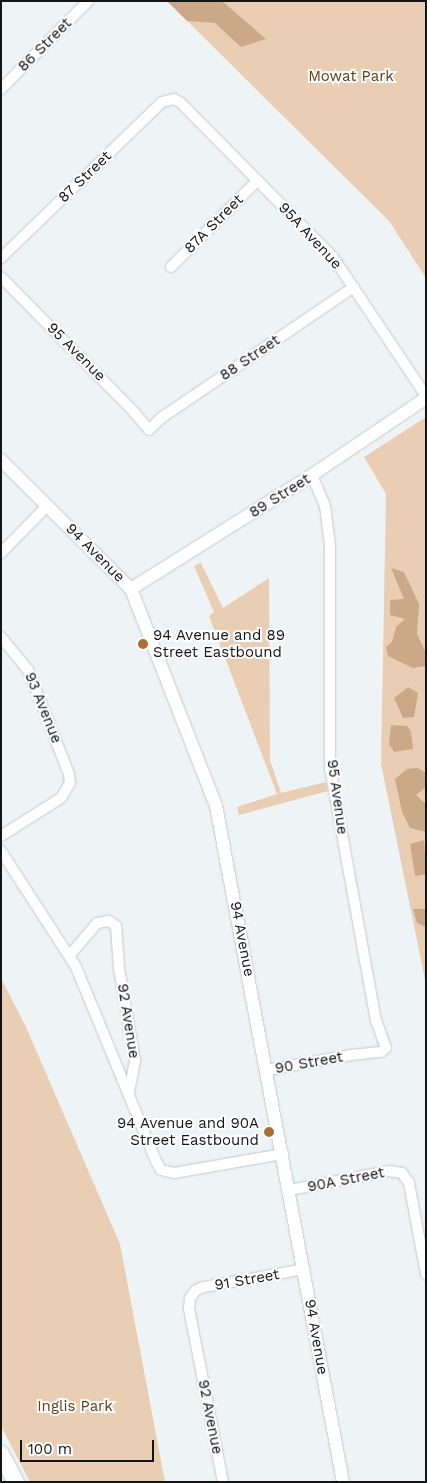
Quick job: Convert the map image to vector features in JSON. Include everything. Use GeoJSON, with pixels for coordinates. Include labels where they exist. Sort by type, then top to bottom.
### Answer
{"type":"FeatureCollection","features":[{"type":"Feature","properties":{"kind":"main road"},"geometry":{"type":"LineString","coordinates":[[1,1454],[16,1482]]}},
{"type":"Feature","properties":{"kind":"street","name":"86 Street"},"geometry":{"type":"LineString","coordinates":[[1,89],[88,1]]}},
{"type":"Feature","properties":{"kind":"street","name":"95A Avenue"},"geometry":{"type":"LineString","coordinates":[[170,99],[180,103],[334,257],[426,397]]}},
{"type":"Feature","properties":{"kind":"street","name":"87 Street"},"geometry":{"type":"LineString","coordinates":[[1,258],[159,104],[170,99]]}},
{"type":"Feature","properties":{"kind":"street","name":"87A Street"},"geometry":{"type":"LineString","coordinates":[[171,267],[256,181]]}},
{"type":"Feature","properties":{"kind":"street","name":"95 Avenue"},"geometry":{"type":"LineString","coordinates":[[1,277],[134,412],[148,430]]}},
{"type":"Feature","properties":{"kind":"street","name":"88 Street"},"geometry":{"type":"LineString","coordinates":[[148,430],[161,418],[354,287]]}},
{"type":"Feature","properties":{"kind":"street","name":"89 Street"},"geometry":{"type":"LineString","coordinates":[[131,589],[312,476],[426,397]]}},
{"type":"Feature","properties":{"kind":"street","name":"94 Avenue"},"geometry":{"type":"LineString","coordinates":[[1,460],[131,589],[219,816],[343,1482]]}},
{"type":"Feature","properties":{"kind":"street","name":"95 Avenue"},"geometry":{"type":"LineString","coordinates":[[312,476],[324,506],[330,546],[330,769],[376,1022],[386,1046],[381,1052],[351,1055]]}},
{"type":"Feature","properties":{"kind":"street"},"geometry":{"type":"LineString","coordinates":[[1,552],[48,506]]}},
{"type":"Feature","properties":{"kind":"street","name":"93 Avenue"},"geometry":{"type":"LineString","coordinates":[[1,637],[19,656],[32,678],[69,774],[69,787],[61,798],[1,836]]}},
{"type":"Feature","properties":{"kind":"street","name":"92 Avenue"},"geometry":{"type":"LineString","coordinates":[[1,851],[70,955],[129,1091]]}},
{"type":"Feature","properties":{"kind":"street","name":"92 Avenue"},"geometry":{"type":"LineString","coordinates":[[70,955],[97,923],[109,921],[116,926],[119,968],[135,1061],[129,1091]]}},
{"type":"Feature","properties":{"kind":"street","name":"90 Street"},"geometry":{"type":"LineString","coordinates":[[267,1070],[351,1055]]}},
{"type":"Feature","properties":{"kind":"street"},"geometry":{"type":"LineString","coordinates":[[129,1091],[156,1161],[165,1172],[174,1173],[283,1154]]}},
{"type":"Feature","properties":{"kind":"street","name":"90A Street"},"geometry":{"type":"LineString","coordinates":[[290,1190],[389,1171],[402,1173],[409,1183],[426,1274]]}},
{"type":"Feature","properties":{"kind":"street","name":"91 Street"},"geometry":{"type":"LineString","coordinates":[[192,1294],[204,1287],[304,1269]]}},
{"type":"Feature","properties":{"kind":"street","name":"92 Avenue"},"geometry":{"type":"LineString","coordinates":[[192,1294],[189,1308],[223,1482]]}},
{"type":"Feature","properties":{"kind":"green space","name":"Mowat Park"},"geometry":{"type":"Polygon","coordinates":[[[167,1],[426,1],[426,278],[389,221],[167,1]]]}},
{"type":"Feature","properties":{"kind":"green space"},"geometry":{"type":"Polygon","coordinates":[[[426,417],[426,985],[381,764],[386,494],[364,457],[426,417]]]}},
{"type":"Feature","properties":{"kind":"green space"},"geometry":{"type":"Polygon","coordinates":[[[201,563],[223,608],[269,578],[270,760],[281,793],[326,782],[328,791],[239,815],[237,807],[277,794],[209,616],[214,612],[194,566],[201,563]]]}},
{"type":"Feature","properties":{"kind":"green space","name":"Inglis Park"},"geometry":{"type":"Polygon","coordinates":[[[1,978],[26,1027],[120,1244],[165,1482],[30,1482],[1,1426],[1,978]]]}},
{"type":"Feature","properties":{"kind":"shaded area"},"geometry":{"type":"Polygon","coordinates":[[[167,1],[222,1],[266,39],[241,47],[215,23],[187,21],[167,1]]]}},
{"type":"Feature","properties":{"kind":"shaded area"},"geometry":{"type":"Polygon","coordinates":[[[391,568],[404,572],[419,604],[417,634],[426,653],[426,666],[413,668],[388,656],[386,647],[392,642],[396,627],[405,619],[390,615],[390,600],[404,599],[391,568]]]}},
{"type":"Feature","properties":{"kind":"shaded area"},"geometry":{"type":"Polygon","coordinates":[[[408,687],[418,693],[414,717],[403,718],[394,698],[408,687]]]}},
{"type":"Feature","properties":{"kind":"shaded area"},"geometry":{"type":"Polygon","coordinates":[[[391,725],[407,726],[411,731],[413,749],[394,752],[389,744],[391,725]]]}},
{"type":"Feature","properties":{"kind":"shaded area"},"geometry":{"type":"Polygon","coordinates":[[[418,768],[426,773],[426,787],[416,795],[426,804],[426,832],[410,828],[402,812],[395,779],[407,769],[418,768]]]}},
{"type":"Feature","properties":{"kind":"shaded area"},"geometry":{"type":"Polygon","coordinates":[[[424,840],[426,874],[415,876],[410,844],[424,840]]]}},
{"type":"Feature","properties":{"kind":"shaded area"},"geometry":{"type":"Polygon","coordinates":[[[413,909],[426,909],[426,927],[417,923],[413,909]]]}},
{"type":"Feature","properties":{"kind":"place","name":"94 Avenue and 89 Street Eastbound"},"geometry":{"type":"Point","coordinates":[143,644]}},
{"type":"Feature","properties":{"kind":"place","name":"94 Avenue and 90A Street Eastbound"},"geometry":{"type":"Point","coordinates":[269,1132]}}]}
